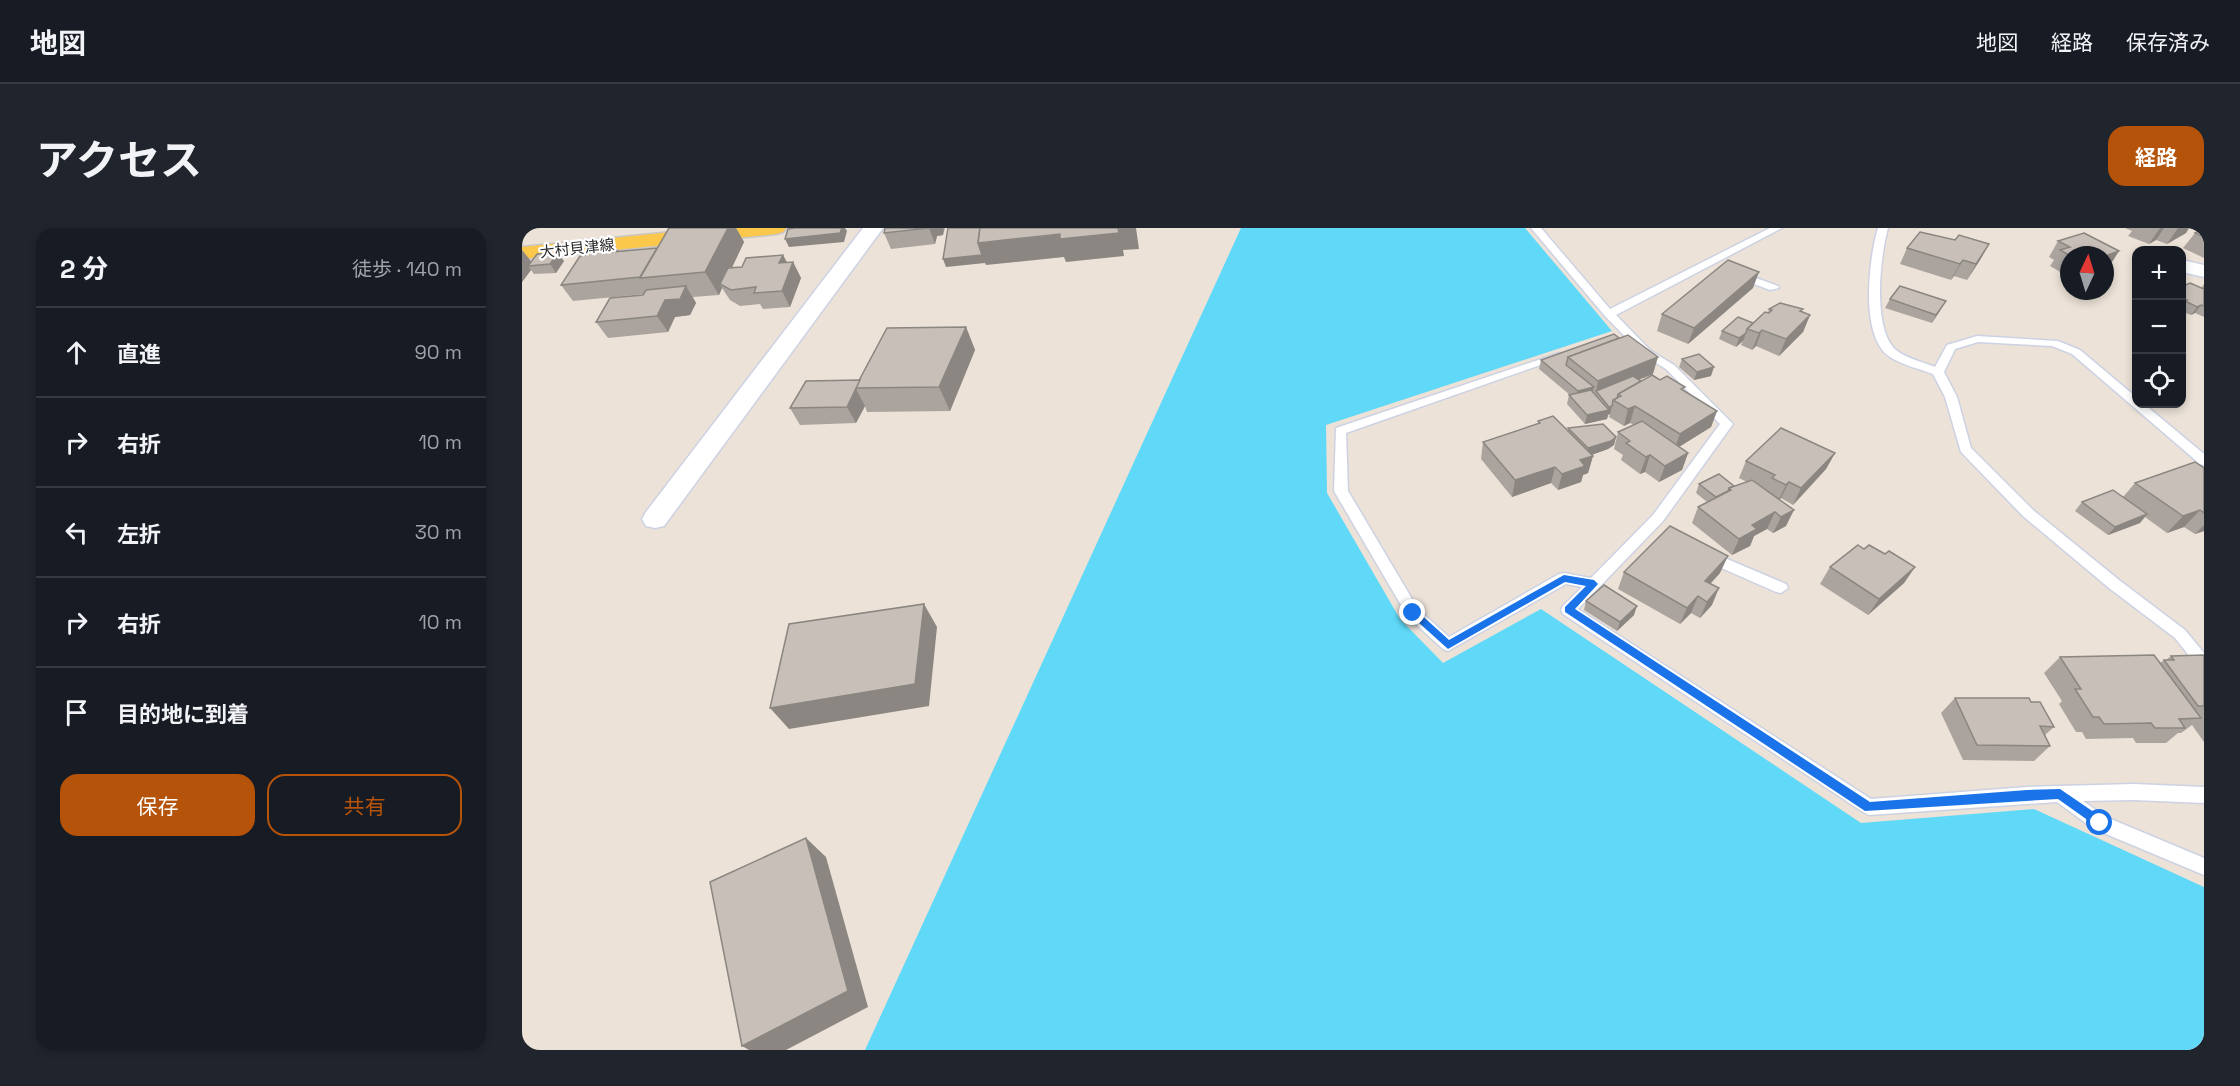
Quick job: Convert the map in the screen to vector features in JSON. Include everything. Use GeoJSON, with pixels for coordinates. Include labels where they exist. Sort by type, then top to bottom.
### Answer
{"type":"FeatureCollection","features":[{"type":"Feature","properties":{"kind":"main road","name":"大村貝津線"},"geometry":{"type":"LineString","coordinates":[[522,253],[776,228]]}},
{"type":"Feature","properties":{"kind":"street"},"geometry":{"type":"LineString","coordinates":[[655,519],[873,228]]}},
{"type":"Feature","properties":{"kind":"street"},"geometry":{"type":"LineString","coordinates":[[2186,267],[2204,271]]}},
{"type":"Feature","properties":{"kind":"lane"},"geometry":{"type":"LineString","coordinates":[[1536,228],[1610,314],[1623,335],[1670,367],[1727,424],[1665,509],[1655,529],[1568,610],[1869,807],[2027,795],[2134,792],[2204,795]]}},
{"type":"Feature","properties":{"kind":"lane"},"geometry":{"type":"LineString","coordinates":[[1610,314],[1715,265],[1777,228]]}},
{"type":"Feature","properties":{"kind":"lane"},"geometry":{"type":"LineString","coordinates":[[1882,228],[1874,314],[1880,338],[1893,354],[1938,372],[1951,397],[1965,449],[2028,513],[2114,584],[2180,634],[2204,664]]}},
{"type":"Feature","properties":{"kind":"lane"},"geometry":{"type":"LineString","coordinates":[[1731,272],[1774,288]]}},
{"type":"Feature","properties":{"kind":"lane"},"geometry":{"type":"LineString","coordinates":[[1938,372],[1951,347],[1977,339],[2054,343],[2076,352],[2204,461]]}},
{"type":"Feature","properties":{"kind":"lane"},"geometry":{"type":"LineString","coordinates":[[1573,352],[1340,431],[1341,491],[1413,613],[1448,645],[1564,578],[1594,584]]}},
{"type":"Feature","properties":{"kind":"lane"},"geometry":{"type":"LineString","coordinates":[[1692,548],[1782,588]]}},
{"type":"Feature","properties":{"kind":"lane"},"geometry":{"type":"LineString","coordinates":[[2060,794],[2100,823],[2204,867]]}},
{"type":"Feature","properties":{"kind":"water"},"geometry":{"type":"Polygon","coordinates":[[[1241,228],[1525,228],[1612,331],[1326,425],[1327,493],[1400,619],[1443,663],[1541,609],[1861,823],[2034,809],[2204,887],[2204,1050],[865,1050],[1241,228]]]}},
{"type":"Feature","properties":{"kind":"building"},"geometry":{"type":"Polygon","coordinates":[[[669,228],[728,228],[705,272],[640,278],[669,228]]]}},
{"type":"Feature","properties":{"kind":"building"},"geometry":{"type":"Polygon","coordinates":[[[842,228],[840,233],[785,239],[788,229],[842,228]]]}},
{"type":"Feature","properties":{"kind":"building"},"geometry":{"type":"Polygon","coordinates":[[[885,228],[929,228],[884,233],[885,228]]]}},
{"type":"Feature","properties":{"kind":"building"},"geometry":{"type":"Polygon","coordinates":[[[948,228],[980,228],[978,243],[982,255],[943,259],[948,228]]]}},
{"type":"Feature","properties":{"kind":"building"},"geometry":{"type":"Polygon","coordinates":[[[980,228],[1118,228],[1119,233],[1060,239],[1060,234],[978,243],[980,228]]]}},
{"type":"Feature","properties":{"kind":"building"},"geometry":{"type":"Polygon","coordinates":[[[2204,229],[2204,237],[2195,233],[2204,229]]]}},
{"type":"Feature","properties":{"kind":"building"},"geometry":{"type":"Polygon","coordinates":[[[1920,232],[1955,240],[1959,235],[1989,244],[1976,264],[1963,260],[1960,264],[1907,248],[1920,232]]]}},
{"type":"Feature","properties":{"kind":"building"},"geometry":{"type":"Polygon","coordinates":[[[2084,233],[2109,246],[2068,246],[2058,241],[2084,233]]]}},
{"type":"Feature","properties":{"kind":"building"},"geometry":{"type":"Polygon","coordinates":[[[615,246],[611,252],[657,248],[640,277],[561,285],[580,256],[587,255],[591,248],[615,246]]]}},
{"type":"Feature","properties":{"kind":"building"},"geometry":{"type":"Polygon","coordinates":[[[558,253],[550,264],[528,266],[537,254],[558,253]]]}},
{"type":"Feature","properties":{"kind":"building"},"geometry":{"type":"Polygon","coordinates":[[[783,255],[779,263],[793,262],[782,291],[754,293],[756,287],[731,290],[720,284],[728,268],[742,267],[746,258],[783,255]]]}},
{"type":"Feature","properties":{"kind":"building"},"geometry":{"type":"Polygon","coordinates":[[[1728,260],[1759,272],[1694,328],[1662,314],[1728,260]]]}},
{"type":"Feature","properties":{"kind":"building"},"geometry":{"type":"Polygon","coordinates":[[[2190,283],[2204,289],[2204,306],[2197,307],[2186,302],[2186,285],[2190,283]]]}},
{"type":"Feature","properties":{"kind":"building"},"geometry":{"type":"Polygon","coordinates":[[[686,286],[680,299],[665,300],[657,316],[596,322],[610,298],[643,295],[646,290],[686,286]]]}},
{"type":"Feature","properties":{"kind":"building"},"geometry":{"type":"Polygon","coordinates":[[[1900,286],[1946,301],[1936,315],[1890,299],[1900,286]]]}},
{"type":"Feature","properties":{"kind":"building"},"geometry":{"type":"Polygon","coordinates":[[[1780,303],[1803,309],[1800,311],[1810,315],[1786,339],[1762,330],[1759,333],[1747,329],[1765,312],[1769,313],[1772,310],[1769,309],[1780,303]]]}},
{"type":"Feature","properties":{"kind":"building"},"geometry":{"type":"Polygon","coordinates":[[[1738,317],[1753,323],[1746,333],[1739,338],[1722,331],[1738,317]]]}},
{"type":"Feature","properties":{"kind":"building"},"geometry":{"type":"Polygon","coordinates":[[[966,327],[939,387],[855,388],[887,328],[966,327]]]}},
{"type":"Feature","properties":{"kind":"building"},"geometry":{"type":"Polygon","coordinates":[[[1614,334],[1619,338],[1568,357],[1566,365],[1594,387],[1578,391],[1541,360],[1614,334]]]}},
{"type":"Feature","properties":{"kind":"building"},"geometry":{"type":"Polygon","coordinates":[[[1628,335],[1658,357],[1598,381],[1568,357],[1628,335]]]}},
{"type":"Feature","properties":{"kind":"building"},"geometry":{"type":"Polygon","coordinates":[[[1699,354],[1714,367],[1697,372],[1682,359],[1699,354]]]}},
{"type":"Feature","properties":{"kind":"building"},"geometry":{"type":"Polygon","coordinates":[[[1652,375],[1660,380],[1667,376],[1685,387],[1681,389],[1717,411],[1680,434],[1635,406],[1628,409],[1613,400],[1621,396],[1618,394],[1652,375]]]}},
{"type":"Feature","properties":{"kind":"building"},"geometry":{"type":"Polygon","coordinates":[[[1633,376],[1641,381],[1618,394],[1612,406],[1609,407],[1596,391],[1633,376]]]}},
{"type":"Feature","properties":{"kind":"building"},"geometry":{"type":"Polygon","coordinates":[[[860,380],[847,407],[790,408],[806,381],[860,380]]]}},
{"type":"Feature","properties":{"kind":"building"},"geometry":{"type":"Polygon","coordinates":[[[1591,390],[1609,410],[1587,415],[1569,395],[1591,390]]]}},
{"type":"Feature","properties":{"kind":"building"},"geometry":{"type":"Polygon","coordinates":[[[1553,416],[1593,456],[1580,460],[1585,466],[1562,474],[1555,467],[1515,480],[1483,442],[1540,423],[1538,421],[1553,416]]]}},
{"type":"Feature","properties":{"kind":"building"},"geometry":{"type":"Polygon","coordinates":[[[1642,421],[1688,453],[1665,466],[1650,455],[1646,457],[1626,443],[1630,441],[1618,432],[1642,421]]]}},
{"type":"Feature","properties":{"kind":"building"},"geometry":{"type":"Polygon","coordinates":[[[1603,424],[1616,437],[1611,441],[1588,448],[1568,428],[1603,424]]]}},
{"type":"Feature","properties":{"kind":"building"},"geometry":{"type":"Polygon","coordinates":[[[1781,428],[1835,453],[1801,488],[1789,482],[1786,485],[1772,478],[1775,475],[1746,461],[1781,428]]]}},
{"type":"Feature","properties":{"kind":"building"},"geometry":{"type":"Polygon","coordinates":[[[2195,462],[2204,468],[2204,513],[2200,510],[2183,516],[2135,483],[2195,462]]]}},
{"type":"Feature","properties":{"kind":"building"},"geometry":{"type":"Polygon","coordinates":[[[1719,474],[1734,486],[1716,497],[1699,484],[1719,474]]]}},
{"type":"Feature","properties":{"kind":"building"},"geometry":{"type":"Polygon","coordinates":[[[1752,480],[1794,510],[1781,517],[1775,512],[1752,525],[1757,529],[1739,539],[1698,507],[1731,490],[1729,488],[1752,480]]]}},
{"type":"Feature","properties":{"kind":"building"},"geometry":{"type":"Polygon","coordinates":[[[2113,490],[2147,514],[2115,527],[2082,502],[2113,490]]]}},
{"type":"Feature","properties":{"kind":"building"},"geometry":{"type":"Polygon","coordinates":[[[1670,526],[1728,556],[1705,581],[1719,588],[1707,602],[1698,596],[1687,608],[1624,572],[1670,526]]]}},
{"type":"Feature","properties":{"kind":"building"},"geometry":{"type":"Polygon","coordinates":[[[1858,545],[1864,549],[1869,545],[1885,554],[1889,551],[1915,567],[1879,599],[1830,567],[1858,545]]]}},
{"type":"Feature","properties":{"kind":"building"},"geometry":{"type":"Polygon","coordinates":[[[1604,585],[1637,606],[1620,622],[1586,601],[1604,585]]]}},
{"type":"Feature","properties":{"kind":"building"},"geometry":{"type":"Polygon","coordinates":[[[924,604],[915,684],[770,708],[789,624],[924,604]]]}},
{"type":"Feature","properties":{"kind":"building"},"geometry":{"type":"Polygon","coordinates":[[[2154,655],[2201,718],[2179,719],[2185,728],[2155,728],[2151,723],[2104,724],[2099,717],[2093,717],[2075,689],[2081,689],[2060,657],[2154,655]]]}},
{"type":"Feature","properties":{"kind":"building"},"geometry":{"type":"Polygon","coordinates":[[[2204,655],[2204,706],[2198,706],[2164,660],[2174,660],[2171,656],[2204,655]]]}},
{"type":"Feature","properties":{"kind":"building"},"geometry":{"type":"Polygon","coordinates":[[[1955,698],[2029,698],[2031,702],[2040,702],[2054,727],[2040,726],[2050,746],[1977,745],[1955,698]]]}},
{"type":"Feature","properties":{"kind":"building"},"geometry":{"type":"Polygon","coordinates":[[[806,838],[848,991],[742,1046],[710,882],[806,838]]]}},
{"type":"Feature","properties":{"kind":"route"},"geometry":{"type":"LineString","coordinates":[[1413,613],[1448,645],[1564,578],[1594,584],[1568,610],[1869,807],[2060,794],[2100,823]]}}]}
